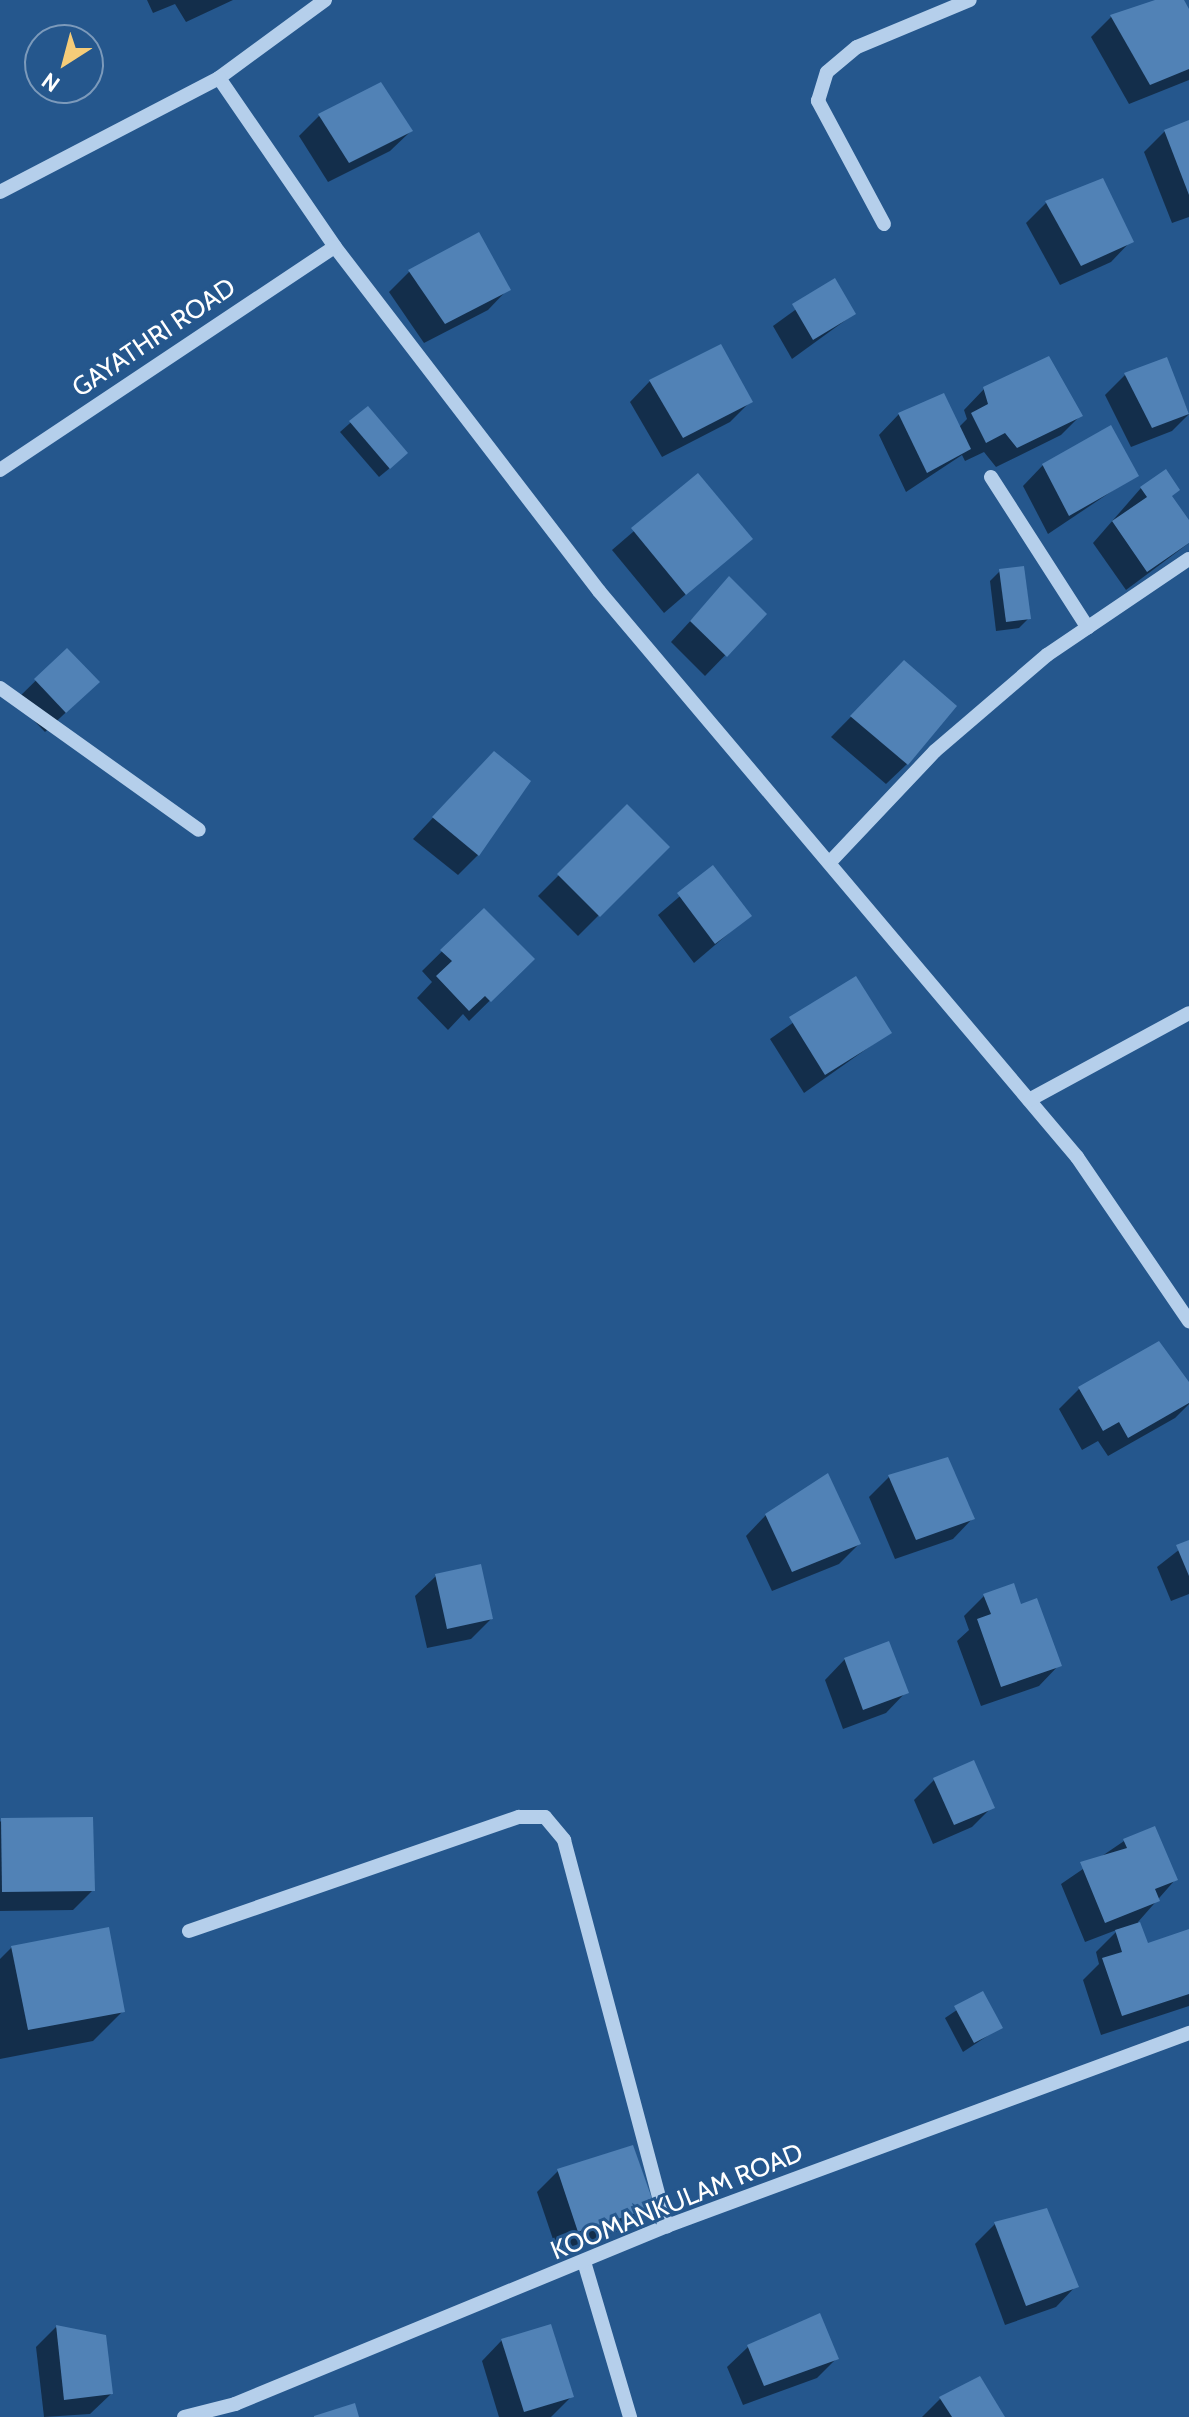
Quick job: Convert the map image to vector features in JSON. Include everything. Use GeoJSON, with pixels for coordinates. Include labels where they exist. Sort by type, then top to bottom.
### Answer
{"type":"FeatureCollection","features":[{"type":"Feature","properties":{"kind":"street"},"geometry":{"type":"LineString","coordinates":[[0,192],[219,78],[325,0]]}},
{"type":"Feature","properties":{"kind":"street"},"geometry":{"type":"LineString","coordinates":[[884,224],[818,101],[827,72],[857,47],[970,0]]}},
{"type":"Feature","properties":{"kind":"street"},"geometry":{"type":"LineString","coordinates":[[219,78],[335,247],[599,591],[831,861],[1029,1100],[1189,1321]]}},
{"type":"Feature","properties":{"kind":"street","name":"GAYATHRI ROAD"},"geometry":{"type":"LineString","coordinates":[[0,470],[335,247]]}},
{"type":"Feature","properties":{"kind":"street"},"geometry":{"type":"LineString","coordinates":[[991,477],[1088,628]]}},
{"type":"Feature","properties":{"kind":"street"},"geometry":{"type":"LineString","coordinates":[[831,861],[935,751],[1088,628],[1189,559]]}},
{"type":"Feature","properties":{"kind":"street"},"geometry":{"type":"LineString","coordinates":[[0,688],[199,830]]}},
{"type":"Feature","properties":{"kind":"street"},"geometry":{"type":"LineString","coordinates":[[1029,1100],[1189,1013]]}},
{"type":"Feature","properties":{"kind":"street"},"geometry":{"type":"LineString","coordinates":[[189,1931],[519,1817],[545,1817],[564,1840],[667,2226]]}},
{"type":"Feature","properties":{"kind":"street","name":"KOOMANKULAM ROAD"},"geometry":{"type":"LineString","coordinates":[[184,2417],[235,2404],[585,2265],[667,2226],[1189,2033]]}},
{"type":"Feature","properties":{"kind":"street"},"geometry":{"type":"LineString","coordinates":[[585,2265],[630,2417]]}},
{"type":"Feature","properties":{"kind":"building"},"geometry":{"type":"Polygon","coordinates":[[[1155,0],[1184,0],[1189,9],[1189,69],[1150,85],[1110,15],[1155,0]]]}},
{"type":"Feature","properties":{"kind":"building"},"geometry":{"type":"Polygon","coordinates":[[[381,82],[413,131],[349,163],[318,114],[381,82]]]}},
{"type":"Feature","properties":{"kind":"building"},"geometry":{"type":"Polygon","coordinates":[[[1189,120],[1189,195],[1164,130],[1189,120]]]}},
{"type":"Feature","properties":{"kind":"building"},"geometry":{"type":"Polygon","coordinates":[[[1103,178],[1134,242],[1081,266],[1045,201],[1103,178]]]}},
{"type":"Feature","properties":{"kind":"building"},"geometry":{"type":"Polygon","coordinates":[[[479,232],[511,290],[445,324],[408,270],[479,232]]]}},
{"type":"Feature","properties":{"kind":"building"},"geometry":{"type":"Polygon","coordinates":[[[835,278],[856,314],[813,340],[792,304],[835,278]]]}},
{"type":"Feature","properties":{"kind":"building"},"geometry":{"type":"Polygon","coordinates":[[[721,344],[753,402],[683,438],[649,380],[721,344]]]}},
{"type":"Feature","properties":{"kind":"building"},"geometry":{"type":"Polygon","coordinates":[[[1049,356],[1083,416],[1017,448],[1005,433],[986,443],[971,413],[988,404],[983,387],[1049,356]]]}},
{"type":"Feature","properties":{"kind":"building"},"geometry":{"type":"Polygon","coordinates":[[[1167,357],[1189,414],[1152,428],[1124,373],[1167,357]]]}},
{"type":"Feature","properties":{"kind":"building"},"geometry":{"type":"Polygon","coordinates":[[[944,393],[971,449],[927,473],[898,413],[944,393]]]}},
{"type":"Feature","properties":{"kind":"building"},"geometry":{"type":"Polygon","coordinates":[[[368,406],[408,453],[390,469],[349,421],[368,406]]]}},
{"type":"Feature","properties":{"kind":"building"},"geometry":{"type":"Polygon","coordinates":[[[1111,425],[1139,476],[1069,516],[1042,464],[1111,425]]]}},
{"type":"Feature","properties":{"kind":"building"},"geometry":{"type":"Polygon","coordinates":[[[1166,469],[1180,490],[1172,496],[1189,520],[1189,543],[1147,572],[1112,521],[1147,497],[1140,487],[1166,469]]]}},
{"type":"Feature","properties":{"kind":"building"},"geometry":{"type":"Polygon","coordinates":[[[698,473],[753,539],[686,595],[631,528],[698,473]]]}},
{"type":"Feature","properties":{"kind":"building"},"geometry":{"type":"Polygon","coordinates":[[[1024,566],[1031,619],[1006,622],[999,569],[1024,566]]]}},
{"type":"Feature","properties":{"kind":"building"},"geometry":{"type":"Polygon","coordinates":[[[729,576],[767,614],[727,657],[690,621],[729,576]]]}},
{"type":"Feature","properties":{"kind":"building"},"geometry":{"type":"Polygon","coordinates":[[[67,648],[100,682],[66,713],[34,679],[67,648]]]}},
{"type":"Feature","properties":{"kind":"building"},"geometry":{"type":"Polygon","coordinates":[[[904,660],[957,706],[908,765],[850,716],[904,660]]]}},
{"type":"Feature","properties":{"kind":"building"},"geometry":{"type":"Polygon","coordinates":[[[494,751],[531,781],[479,856],[432,817],[494,751]]]}},
{"type":"Feature","properties":{"kind":"building"},"geometry":{"type":"Polygon","coordinates":[[[627,804],[670,847],[600,917],[557,874],[627,804]]]}},
{"type":"Feature","properties":{"kind":"building"},"geometry":{"type":"Polygon","coordinates":[[[713,865],[752,916],[715,944],[677,893],[713,865]]]}},
{"type":"Feature","properties":{"kind":"building"},"geometry":{"type":"Polygon","coordinates":[[[484,908],[535,959],[491,1002],[485,996],[469,1011],[436,976],[452,961],[440,950],[484,908]]]}},
{"type":"Feature","properties":{"kind":"building"},"geometry":{"type":"Polygon","coordinates":[[[856,976],[892,1033],[825,1075],[789,1017],[856,976]]]}},
{"type":"Feature","properties":{"kind":"building"},"geometry":{"type":"Polygon","coordinates":[[[1159,1341],[1189,1382],[1189,1403],[1128,1438],[1119,1422],[1103,1431],[1078,1387],[1159,1341]]]}},
{"type":"Feature","properties":{"kind":"building"},"geometry":{"type":"Polygon","coordinates":[[[948,1457],[975,1519],[916,1540],[888,1475],[948,1457]]]}},
{"type":"Feature","properties":{"kind":"building"},"geometry":{"type":"Polygon","coordinates":[[[828,1473],[861,1544],[792,1572],[765,1514],[828,1473]]]}},
{"type":"Feature","properties":{"kind":"building"},"geometry":{"type":"Polygon","coordinates":[[[1189,1540],[1189,1576],[1176,1545],[1189,1540]]]}},
{"type":"Feature","properties":{"kind":"building"},"geometry":{"type":"Polygon","coordinates":[[[481,1564],[493,1619],[447,1629],[435,1574],[481,1564]]]}},
{"type":"Feature","properties":{"kind":"building"},"geometry":{"type":"Polygon","coordinates":[[[1014,1583],[1021,1604],[1037,1598],[1062,1666],[1001,1687],[977,1619],[991,1614],[983,1594],[1014,1583]]]}},
{"type":"Feature","properties":{"kind":"building"},"geometry":{"type":"Polygon","coordinates":[[[889,1641],[909,1693],[863,1710],[844,1658],[889,1641]]]}},
{"type":"Feature","properties":{"kind":"building"},"geometry":{"type":"Polygon","coordinates":[[[974,1760],[995,1808],[954,1825],[933,1778],[974,1760]]]}},
{"type":"Feature","properties":{"kind":"building"},"geometry":{"type":"Polygon","coordinates":[[[93,1817],[95,1891],[2,1892],[1,1818],[93,1817]]]}},
{"type":"Feature","properties":{"kind":"building"},"geometry":{"type":"Polygon","coordinates":[[[1155,1826],[1178,1880],[1155,1889],[1160,1901],[1105,1923],[1080,1862],[1127,1848],[1123,1839],[1155,1826]]]}},
{"type":"Feature","properties":{"kind":"building"},"geometry":{"type":"Polygon","coordinates":[[[1140,1922],[1148,1943],[1189,1929],[1189,1994],[1122,2016],[1102,1958],[1122,1952],[1115,1930],[1140,1922]]]}},
{"type":"Feature","properties":{"kind":"building"},"geometry":{"type":"Polygon","coordinates":[[[109,1927],[125,2012],[28,2030],[11,1946],[109,1927]]]}},
{"type":"Feature","properties":{"kind":"building"},"geometry":{"type":"Polygon","coordinates":[[[983,1991],[1003,2028],[974,2043],[954,2006],[983,1991]]]}},
{"type":"Feature","properties":{"kind":"building"},"geometry":{"type":"Polygon","coordinates":[[[633,2145],[655,2207],[578,2232],[557,2169],[633,2145]]]}},
{"type":"Feature","properties":{"kind":"building"},"geometry":{"type":"Polygon","coordinates":[[[1047,2208],[1079,2287],[1026,2306],[994,2222],[1047,2208]]]}},
{"type":"Feature","properties":{"kind":"building"},"geometry":{"type":"Polygon","coordinates":[[[820,2313],[839,2359],[764,2386],[747,2345],[820,2313]]]}},
{"type":"Feature","properties":{"kind":"building"},"geometry":{"type":"Polygon","coordinates":[[[551,2324],[574,2397],[524,2412],[501,2339],[551,2324]]]}},
{"type":"Feature","properties":{"kind":"building"},"geometry":{"type":"Polygon","coordinates":[[[56,2325],[106,2335],[113,2394],[64,2400],[56,2325]]]}},
{"type":"Feature","properties":{"kind":"building"},"geometry":{"type":"Polygon","coordinates":[[[980,2376],[1005,2417],[952,2417],[939,2397],[980,2376]]]}},
{"type":"Feature","properties":{"kind":"building"},"geometry":{"type":"Polygon","coordinates":[[[355,2403],[359,2417],[314,2417],[314,2416],[355,2403]]]}}]}
